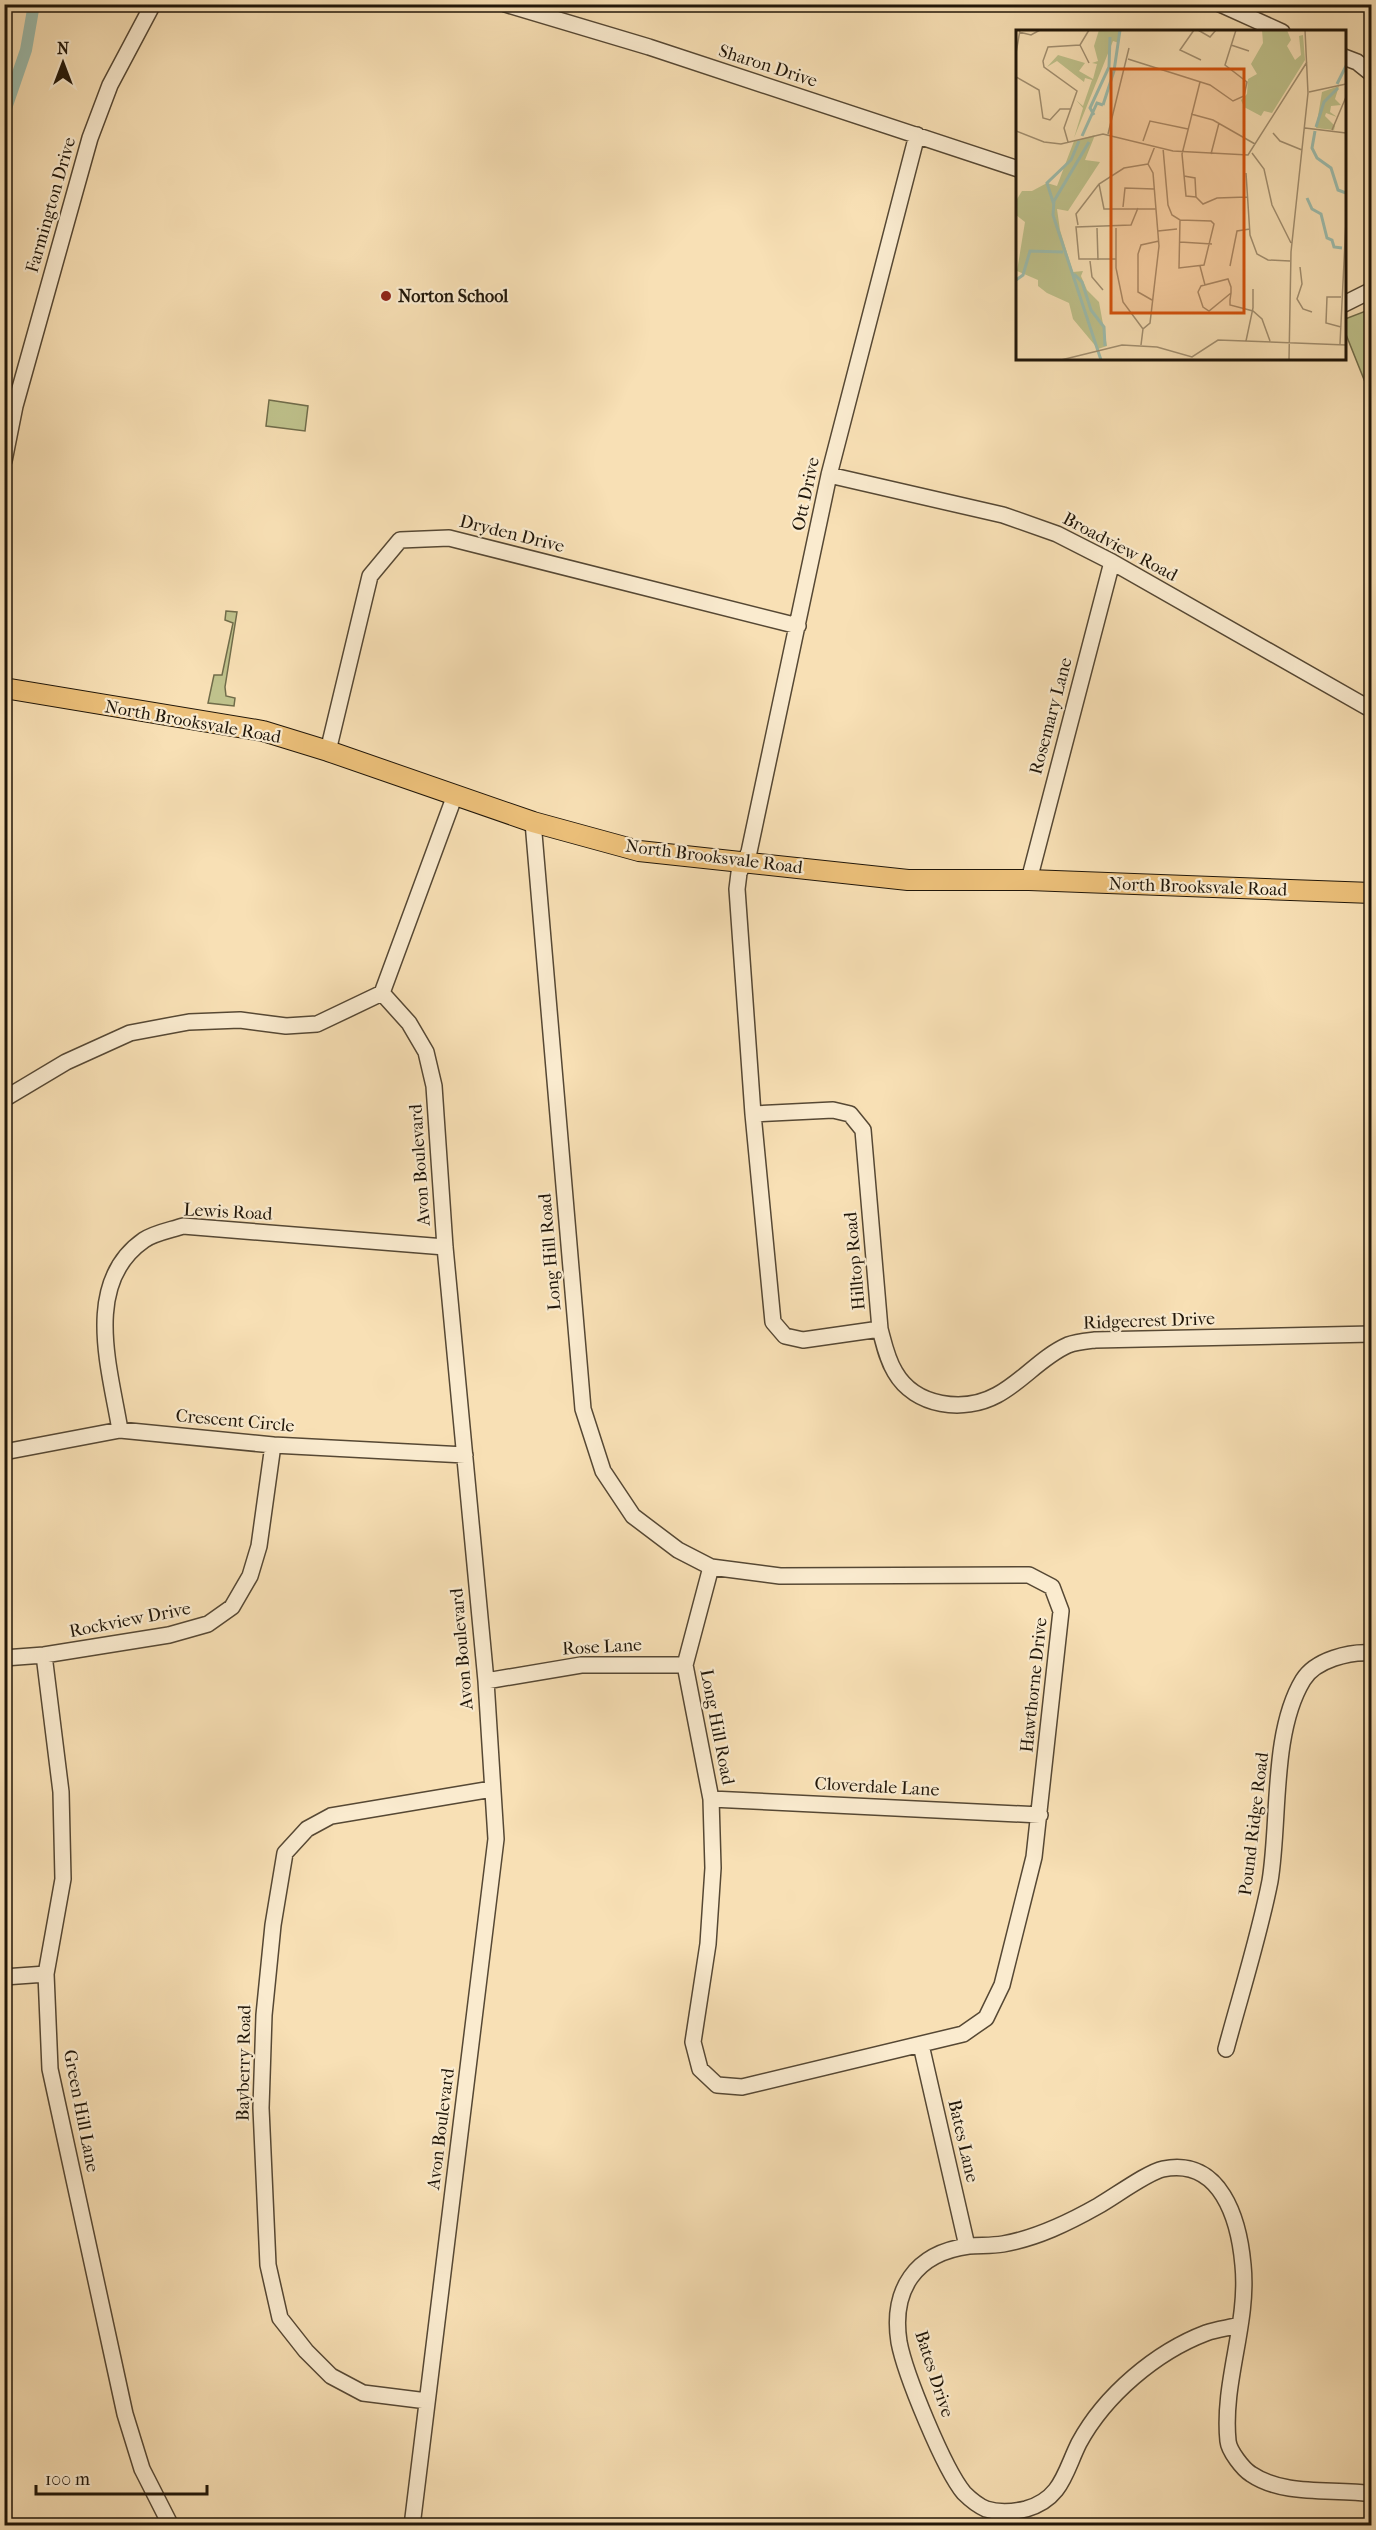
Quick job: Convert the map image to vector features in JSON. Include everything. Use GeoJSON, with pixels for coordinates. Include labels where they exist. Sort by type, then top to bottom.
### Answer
{"type":"FeatureCollection","features":[{"type":"Feature","properties":{"kind":"main road","name":"North Brooksvale Road"},"geometry":{"type":"LineString","coordinates":[[4,688],[263,731],[328,751],[533,822],[639,850],[908,880],[1029,880],[1371,893]]}},
{"type":"Feature","properties":{"kind":"street","name":"Farmington Drive"},"geometry":{"type":"LineString","coordinates":[[4,461],[15,406],[90,138],[110,85],[153,4]]}},
{"type":"Feature","properties":{"kind":"street","name":"Sharon Drive"},"geometry":{"type":"LineString","coordinates":[[505,4],[648,47],[1016,169]]}},
{"type":"Feature","properties":{"kind":"street"},"geometry":{"type":"LineString","coordinates":[[1220,4],[1278,30]]}},
{"type":"Feature","properties":{"kind":"street"},"geometry":{"type":"LineString","coordinates":[[1346,58],[1357,62],[1371,74]]}},
{"type":"Feature","properties":{"kind":"street","name":"Ott Drive"},"geometry":{"type":"LineString","coordinates":[[744,863],[749,852],[829,475],[917,135]]}},
{"type":"Feature","properties":{"kind":"street"},"geometry":{"type":"LineString","coordinates":[[1346,303],[1371,290]]}},
{"type":"Feature","properties":{"kind":"street","name":"Broadview Road"},"geometry":{"type":"LineString","coordinates":[[829,475],[1003,515],[1057,534],[1113,562],[1371,710]]}},
{"type":"Feature","properties":{"kind":"street","name":"Dryden Drive"},"geometry":{"type":"LineString","coordinates":[[328,751],[370,576],[400,540],[449,538],[798,626]]}},
{"type":"Feature","properties":{"kind":"street","name":"Rosemary Lane"},"geometry":{"type":"LineString","coordinates":[[1029,880],[1113,562]]}},
{"type":"Feature","properties":{"kind":"street"},"geometry":{"type":"LineString","coordinates":[[4,1100],[66,1062],[130,1033],[189,1022],[240,1020],[286,1026],[317,1024],[382,993],[455,795]]}},
{"type":"Feature","properties":{"kind":"street","name":"Long Hill Road"},"geometry":{"type":"LineString","coordinates":[[533,822],[583,1409],[603,1471],[633,1516],[678,1550],[711,1567],[685,1665],[711,1799],[713,1868],[708,1944],[693,2042],[700,2069],[717,2085],[742,2087],[921,2045]]}},
{"type":"Feature","properties":{"kind":"street","name":"Hilltop Road"},"geometry":{"type":"LineString","coordinates":[[744,863],[739,873],[737,890],[753,1114],[773,1322],[785,1336],[803,1341],[880,1329],[863,1130],[850,1114],[833,1110],[753,1114]]}},
{"type":"Feature","properties":{"kind":"street","name":"Avon Boulevard"},"geometry":{"type":"LineString","coordinates":[[382,993],[409,1023],[426,1052],[434,1086],[444,1248],[486,1681],[496,1839],[412,2526]]}},
{"type":"Feature","properties":{"kind":"street","name":"Lewis Road"},"geometry":{"type":"LineString","coordinates":[[120,1430],[105,1339],[105,1301],[117,1266],[145,1239],[183,1226],[444,1248]]}},
{"type":"Feature","properties":{"kind":"street","name":"Ridgecrest Drive"},"geometry":{"type":"LineString","coordinates":[[880,1329],[886,1353],[896,1374],[912,1392],[932,1402],[955,1405],[978,1404],[999,1394],[1049,1356],[1070,1344],[1095,1340],[1371,1334]]}},
{"type":"Feature","properties":{"kind":"street","name":"Crescent Circle"},"geometry":{"type":"LineString","coordinates":[[4,1452],[120,1430],[273,1445],[465,1455]]}},
{"type":"Feature","properties":{"kind":"street","name":"Rockview Drive"},"geometry":{"type":"LineString","coordinates":[[4,1658],[44,1655],[169,1635],[208,1624],[232,1607],[250,1576],[260,1546],[273,1445]]}},
{"type":"Feature","properties":{"kind":"street","name":"Hawthorne Drive"},"geometry":{"type":"LineString","coordinates":[[711,1567],[780,1576],[1029,1575],[1052,1587],[1061,1611],[1040,1815],[1034,1857],[1002,1984],[986,2018],[963,2034],[921,2045]]}},
{"type":"Feature","properties":{"kind":"street","name":"Pound Ridge Road"},"geometry":{"type":"LineString","coordinates":[[1226,2049],[1269,1881],[1286,1716],[1304,1678],[1332,1658],[1360,1652],[1371,1653]]}},
{"type":"Feature","properties":{"kind":"street","name":"Green Hill Lane"},"geometry":{"type":"LineString","coordinates":[[44,1655],[62,1792],[63,1879],[46,1974],[50,2069],[125,2414],[142,2469],[171,2526]]}},
{"type":"Feature","properties":{"kind":"street","name":"Rose Lane"},"geometry":{"type":"LineString","coordinates":[[486,1681],[580,1665],[685,1665]]}},
{"type":"Feature","properties":{"kind":"street","name":"Bayberry Road"},"geometry":{"type":"LineString","coordinates":[[427,2401],[363,2393],[331,2376],[306,2351],[280,2318],[268,2265],[261,2108],[264,2015],[273,1925],[285,1853],[307,1830],[331,1816],[492,1789]]}},
{"type":"Feature","properties":{"kind":"street","name":"Cloverdale Lane"},"geometry":{"type":"LineString","coordinates":[[711,1799],[1040,1815]]}},
{"type":"Feature","properties":{"kind":"street"},"geometry":{"type":"LineString","coordinates":[[4,1977],[46,1974]]}},
{"type":"Feature","properties":{"kind":"street","name":"Bates Lane"},"geometry":{"type":"LineString","coordinates":[[921,2045],[967,2246]]}},
{"type":"Feature","properties":{"kind":"street","name":"Bates Drive"},"geometry":{"type":"LineString","coordinates":[[1240,2325],[1208,2332],[1162,2355],[1130,2380],[1100,2414],[1079,2443],[1070,2469],[1058,2489],[1036,2506],[1012,2513],[985,2509],[965,2495],[949,2469],[927,2420],[900,2346],[897,2312],[908,2277],[934,2256],[967,2246],[1002,2245],[1048,2232],[1162,2169],[1192,2169],[1213,2180],[1231,2207],[1243,2265],[1240,2325],[1228,2393],[1228,2446],[1250,2474],[1287,2488],[1371,2494]]}},
{"type":"Feature","properties":{"kind":"green space"},"geometry":{"type":"Polygon","coordinates":[[[1371,309],[1371,397],[1346,334],[1346,319],[1371,309]]]}},
{"type":"Feature","properties":{"kind":"green space"},"geometry":{"type":"Polygon","coordinates":[[[269,400],[308,406],[305,431],[266,426],[269,400]]]}},
{"type":"Feature","properties":{"kind":"green space"},"geometry":{"type":"Polygon","coordinates":[[[226,611],[237,612],[225,687],[226,696],[235,698],[234,706],[208,703],[214,675],[222,675],[233,623],[225,620],[226,611]]]}},
{"type":"Feature","properties":{"kind":"waterway"},"geometry":{"type":"LineString","coordinates":[[4,114],[26,50],[34,4]]}},
{"type":"Feature","properties":{"kind":"place","name":"Norton School"},"geometry":{"type":"Point","coordinates":[386,296]}}]}
